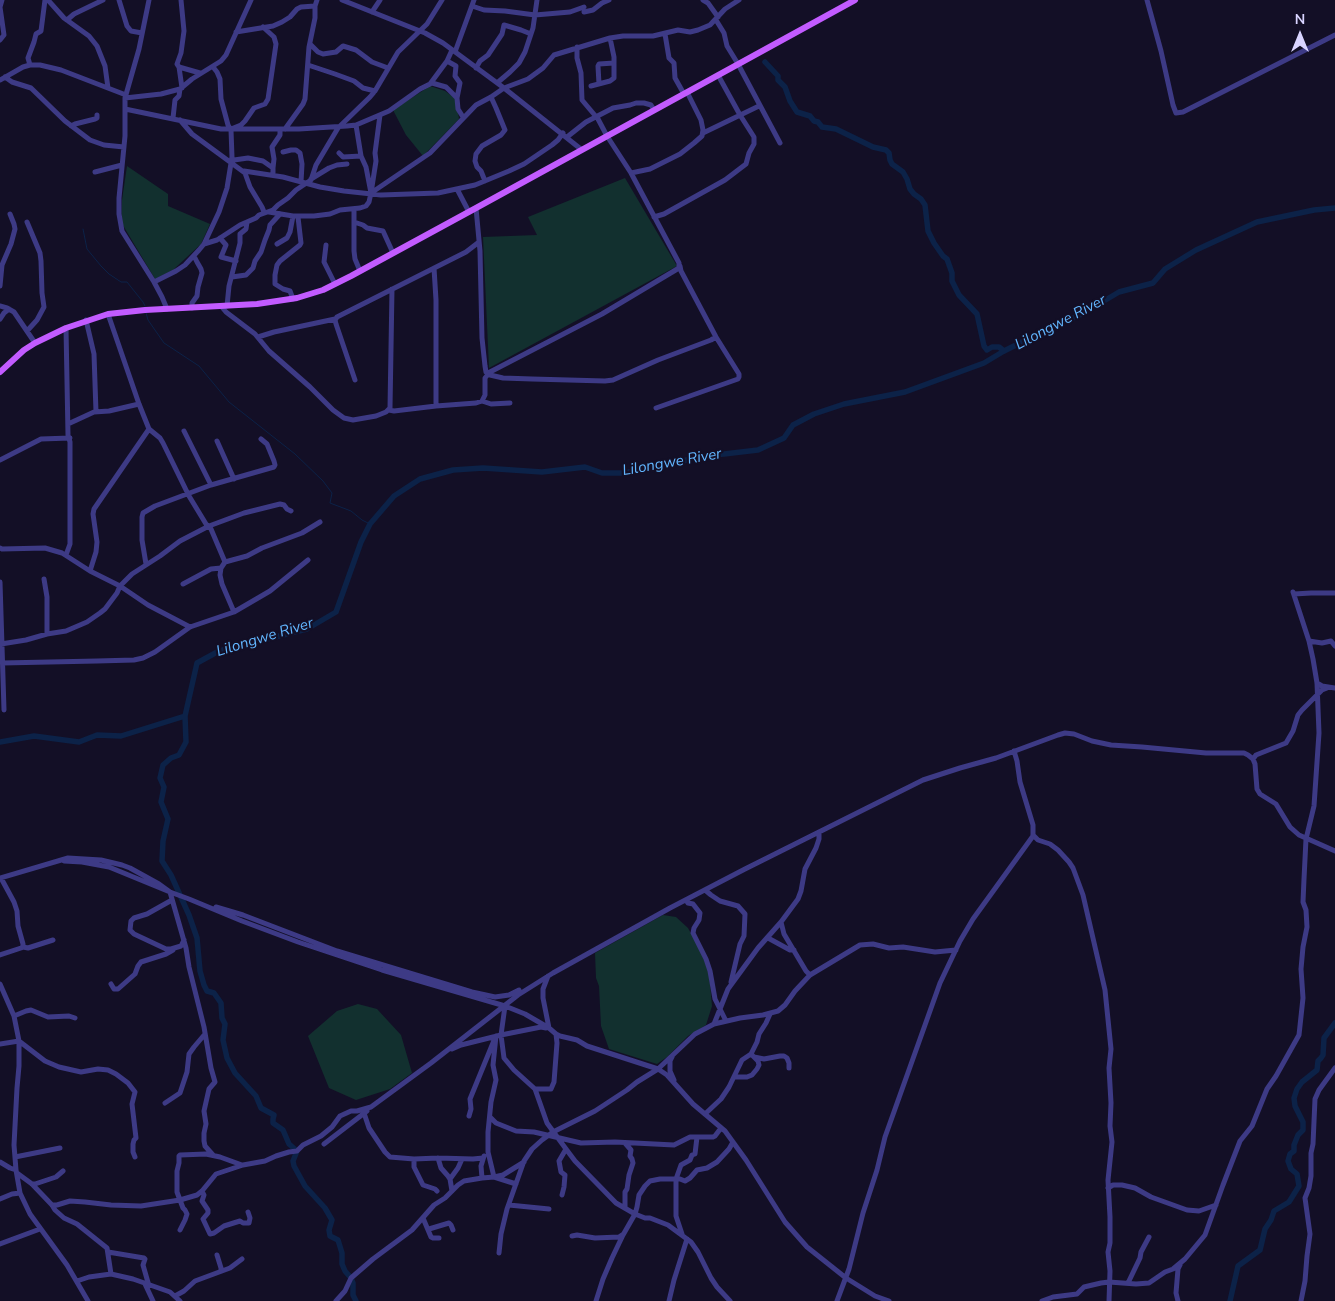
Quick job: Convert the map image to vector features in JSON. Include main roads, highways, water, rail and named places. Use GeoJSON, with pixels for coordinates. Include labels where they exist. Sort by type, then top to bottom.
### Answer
{"type":"FeatureCollection","features":[{"type":"Feature","properties":{"kind":"main road"},"geometry":{"type":"LineString","coordinates":[[1,368],[35,343],[86,320],[108,314],[145,310],[257,304],[293,299],[335,284],[855,0]]}},
{"type":"Feature","properties":{"kind":"waterway"},"geometry":{"type":"LineString","coordinates":[[765,62],[778,76],[778,80],[785,87],[790,101],[797,112],[810,116],[822,127],[836,129],[889,153],[892,164],[903,172],[910,189],[925,205],[928,231],[934,243],[947,259],[952,273],[952,281],[959,295],[977,314],[984,346],[987,350],[992,347],[999,347],[1004,351]]}},
{"type":"Feature","properties":{"kind":"waterway","name":"Lilongwe River"},"geometry":{"type":"LineString","coordinates":[[0,742],[34,736],[79,742],[97,735],[121,736],[185,716],[197,663],[219,651],[307,629],[336,612],[361,542],[370,524],[394,496],[420,479],[453,470],[483,468],[542,472],[585,467],[602,473],[624,473],[700,456],[758,450],[784,438],[793,425],[814,414],[844,404],[905,392],[984,363],[1004,351],[1082,314],[1119,292],[1153,283],[1165,269],[1196,250],[1257,222],[1314,210],[1335,208]]}},
{"type":"Feature","properties":{"kind":"waterway"},"geometry":{"type":"LineString","coordinates":[[83,229],[87,249],[109,274],[121,282],[127,282],[145,306]]}},
{"type":"Feature","properties":{"kind":"waterway"},"geometry":{"type":"LineString","coordinates":[[146,313],[148,320],[164,343],[199,366],[229,402],[295,454],[323,481],[332,493],[330,503],[351,511],[370,524]]}},
{"type":"Feature","properties":{"kind":"waterway"},"geometry":{"type":"LineString","coordinates":[[185,716],[186,742],[179,755],[171,758],[163,765],[160,778],[164,787],[161,802],[168,819],[163,841],[162,861],[171,875],[197,938],[200,971],[204,985],[207,991],[214,993],[221,1003],[222,1018],[225,1024],[223,1040],[227,1058],[235,1073],[256,1096],[261,1108],[274,1115],[273,1123],[283,1130],[289,1144],[297,1151],[293,1161],[294,1166],[305,1186],[325,1208],[332,1220],[329,1230],[330,1236],[338,1240],[342,1253],[342,1264],[353,1283],[353,1295],[356,1301]]}},
{"type":"Feature","properties":{"kind":"waterway"},"geometry":{"type":"LineString","coordinates":[[1230,1301],[1238,1266],[1260,1250],[1265,1229],[1274,1211],[1289,1202],[1299,1186],[1297,1174],[1291,1169],[1288,1161],[1290,1154],[1294,1151],[1298,1135],[1303,1130],[1303,1122],[1295,1106],[1294,1098],[1302,1082],[1317,1070],[1318,1061],[1323,1055],[1324,1038],[1335,1023]]}}]}
